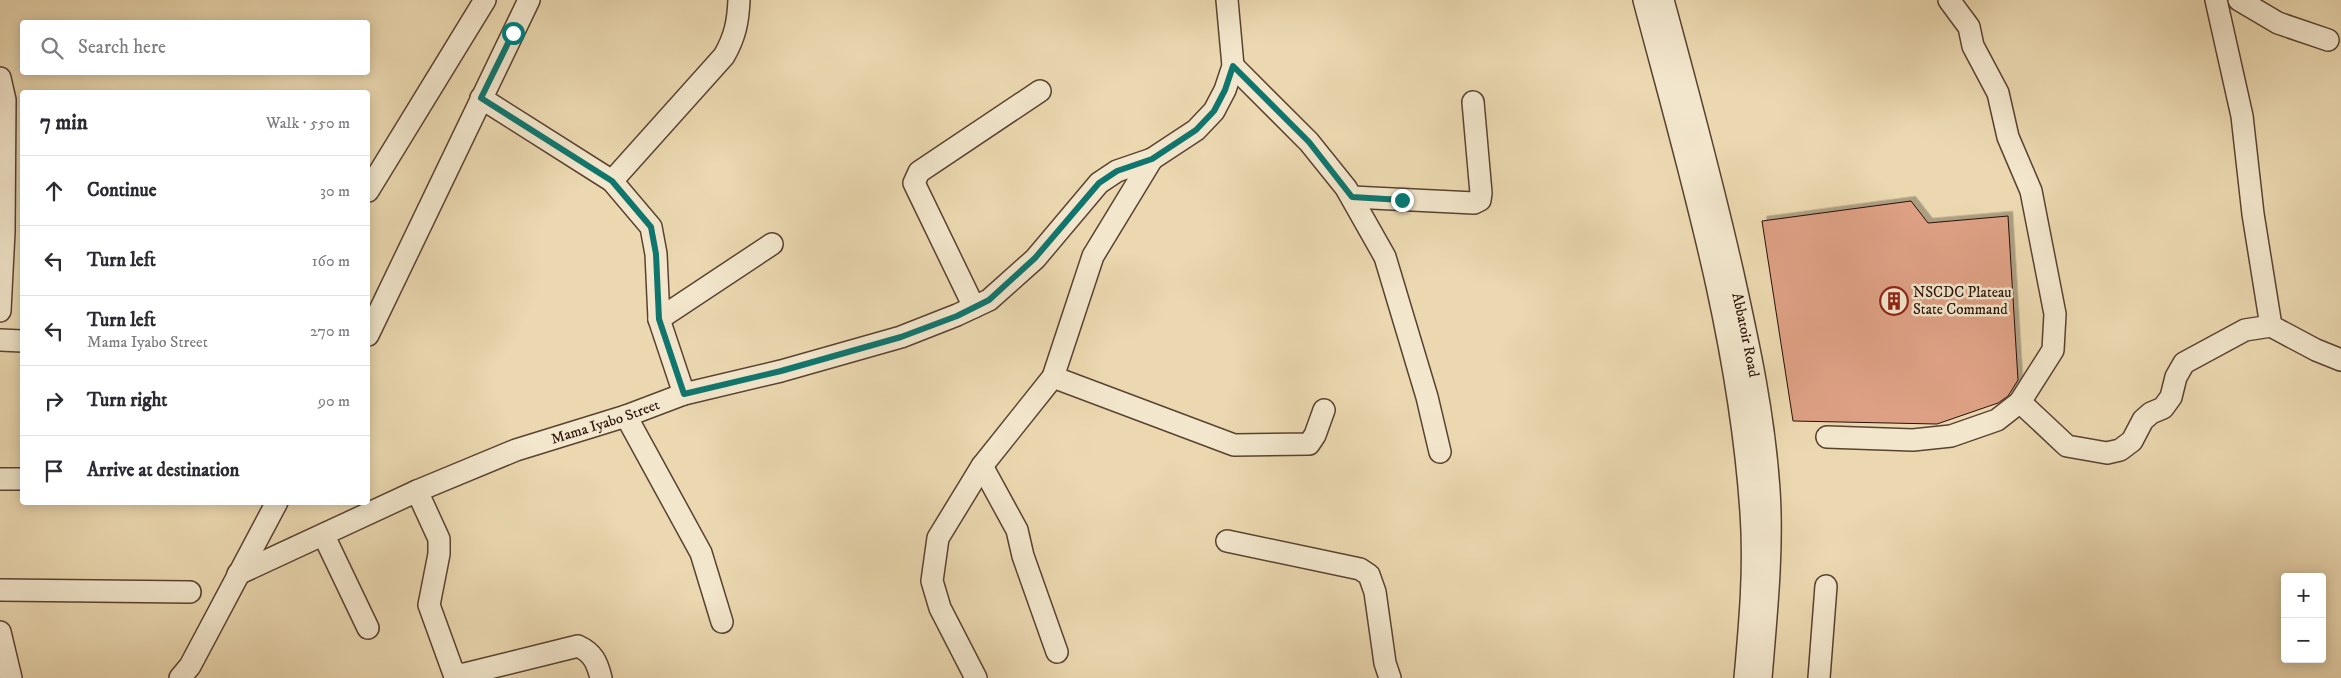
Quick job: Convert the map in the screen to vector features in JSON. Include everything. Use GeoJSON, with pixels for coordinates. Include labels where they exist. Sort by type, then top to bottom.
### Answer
{"type":"FeatureCollection","features":[{"type":"Feature","properties":{"kind":"street"},"geometry":{"type":"LineString","coordinates":[[370,188],[485,0]]}},
{"type":"Feature","properties":{"kind":"street"},"geometry":{"type":"LineString","coordinates":[[370,331],[529,0]]}},
{"type":"Feature","properties":{"kind":"street"},"geometry":{"type":"LineString","coordinates":[[612,181],[724,56],[733,40],[738,25],[738,0]]}},
{"type":"Feature","properties":{"kind":"street","name":"Mama Iyabo Street"},"geometry":{"type":"LineString","coordinates":[[238,574],[417,492],[516,450],[626,416],[684,394],[781,371],[901,337],[989,300],[1035,258],[1099,183],[1117,171],[1152,159],[1196,130],[1214,111],[1225,90],[1233,66],[1227,0]]}},
{"type":"Feature","properties":{"kind":"street","name":"Abbatoir Road"},"geometry":{"type":"LineString","coordinates":[[1644,0],[1705,230],[1722,304],[1738,395],[1751,513],[1752,581],[1745,678]]}},
{"type":"Feature","properties":{"kind":"street","name":"Abbatoir Road"},"geometry":{"type":"LineString","coordinates":[[1663,0],[1707,158],[1756,374],[1762,412],[1769,491],[1768,587],[1761,678]]}},
{"type":"Feature","properties":{"kind":"street"},"geometry":{"type":"LineString","coordinates":[[1827,437],[1913,440],[1951,436],[1997,420],[2020,402],[2054,350],[2055,314],[2031,191],[2008,138],[1998,93],[1973,46],[1969,27],[1949,0]]}},
{"type":"Feature","properties":{"kind":"street"},"geometry":{"type":"LineString","coordinates":[[2216,0],[2242,116],[2253,214],[2271,326]]}},
{"type":"Feature","properties":{"kind":"street"},"geometry":{"type":"LineString","coordinates":[[2239,0],[2278,23],[2328,40]]}},
{"type":"Feature","properties":{"kind":"street"},"geometry":{"type":"LineString","coordinates":[[1233,66],[1309,142],[1352,197],[1385,257],[1428,397],[1440,452]]}},
{"type":"Feature","properties":{"kind":"street"},"geometry":{"type":"LineString","coordinates":[[0,78],[5,100],[4,232],[0,311]]}},
{"type":"Feature","properties":{"kind":"street"},"geometry":{"type":"LineString","coordinates":[[974,307],[914,183],[919,172],[1040,91]]}},
{"type":"Feature","properties":{"kind":"street"},"geometry":{"type":"LineString","coordinates":[[481,98],[612,181],[651,227],[656,254],[659,319],[684,394]]}},
{"type":"Feature","properties":{"kind":"street"},"geometry":{"type":"LineString","coordinates":[[1352,197],[1464,202],[1480,200],[1473,102]]}},
{"type":"Feature","properties":{"kind":"street"},"geometry":{"type":"LineString","coordinates":[[976,678],[940,608],[932,582],[938,538],[982,466],[1053,376],[1093,256],[1152,159]]}},
{"type":"Feature","properties":{"kind":"street"},"geometry":{"type":"LineString","coordinates":[[659,319],[772,244]]}},
{"type":"Feature","properties":{"kind":"street"},"geometry":{"type":"LineString","coordinates":[[2020,402],[2067,446],[2107,453],[2120,450],[2132,441],[2147,416],[2163,408],[2171,397],[2176,376],[2184,363],[2245,330],[2271,326],[2316,350],[2341,360]]}},
{"type":"Feature","properties":{"kind":"street"},"geometry":{"type":"LineString","coordinates":[[0,340],[20,341]]}},
{"type":"Feature","properties":{"kind":"street"},"geometry":{"type":"LineString","coordinates":[[1053,376],[1234,445],[1309,444],[1315,435],[1324,410]]}},
{"type":"Feature","properties":{"kind":"street"},"geometry":{"type":"LineString","coordinates":[[626,416],[701,553],[722,622]]}},
{"type":"Feature","properties":{"kind":"street"},"geometry":{"type":"LineString","coordinates":[[982,466],[1017,530],[1023,556],[1057,652]]}},
{"type":"Feature","properties":{"kind":"street"},"geometry":{"type":"LineString","coordinates":[[0,479],[20,479]]}},
{"type":"Feature","properties":{"kind":"street"},"geometry":{"type":"LineString","coordinates":[[417,492],[439,538],[439,554],[428,605],[454,674],[465,674],[578,646],[591,652],[598,666],[601,678]]}},
{"type":"Feature","properties":{"kind":"street"},"geometry":{"type":"LineString","coordinates":[[180,678],[190,666],[275,505]]}},
{"type":"Feature","properties":{"kind":"street"},"geometry":{"type":"LineString","coordinates":[[324,536],[368,628]]}},
{"type":"Feature","properties":{"kind":"street"},"geometry":{"type":"LineString","coordinates":[[1227,541],[1360,569],[1369,575],[1374,592],[1385,663],[1390,678]]}},
{"type":"Feature","properties":{"kind":"street"},"geometry":{"type":"LineString","coordinates":[[1819,678],[1826,586]]}},
{"type":"Feature","properties":{"kind":"street"},"geometry":{"type":"LineString","coordinates":[[0,590],[190,592]]}},
{"type":"Feature","properties":{"kind":"street"},"geometry":{"type":"LineString","coordinates":[[0,632],[11,678]]}},
{"type":"Feature","properties":{"kind":"building","name":"NSCDC Plateau State Command"},"geometry":{"type":"Polygon","coordinates":[[[1911,201],[1928,223],[2008,216],[2018,380],[2008,396],[1998,403],[1937,424],[1793,421],[1762,221],[1911,201]]]}},
{"type":"Feature","properties":{"kind":"place","name":"NSCDC Plateau State Command"},"geometry":{"type":"Point","coordinates":[1894,301]}},
{"type":"Feature","properties":{"kind":"route"},"geometry":{"type":"LineString","coordinates":[[513,33],[481,98],[612,181],[651,227],[656,254],[659,319],[684,394],[781,371],[901,337],[957,316],[989,300],[1035,258],[1099,183],[1117,171],[1152,159],[1196,130],[1214,111],[1225,90],[1233,66],[1309,142],[1352,197],[1402,200]]}}]}
